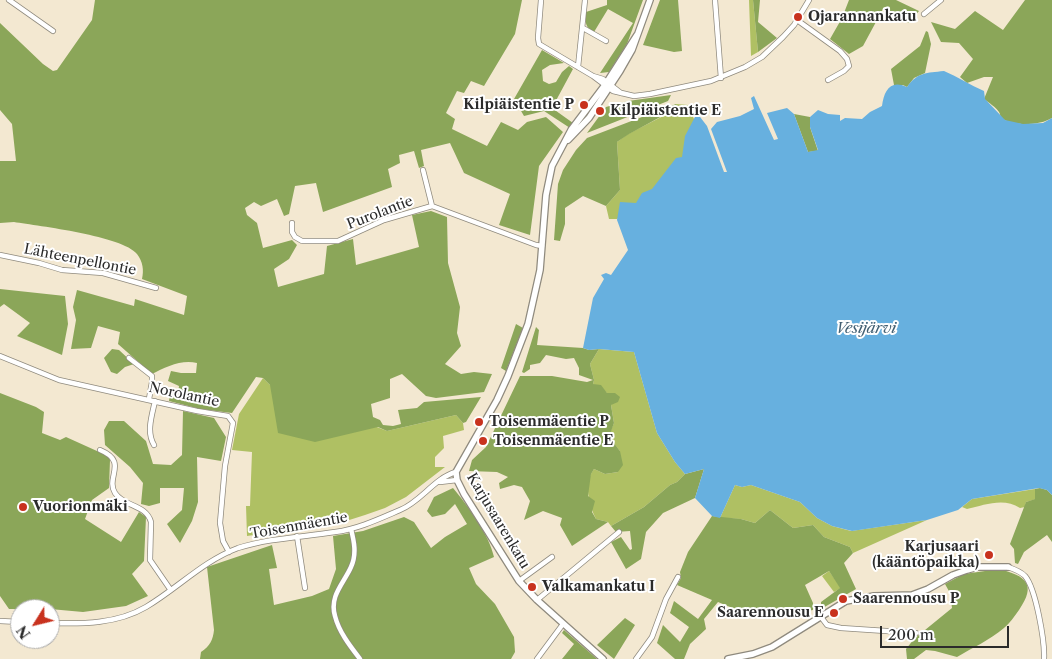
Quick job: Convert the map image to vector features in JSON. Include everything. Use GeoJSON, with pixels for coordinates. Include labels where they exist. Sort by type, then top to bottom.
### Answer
{"type":"FeatureCollection","features":[{"type":"Feature","properties":{"kind":"street"},"geometry":{"type":"LineString","coordinates":[[9,0],[53,31]]}},
{"type":"Feature","properties":{"kind":"street"},"geometry":{"type":"LineString","coordinates":[[541,0],[539,44],[622,94],[634,96],[721,78],[745,67],[759,59],[779,42],[798,20],[809,0]]}},
{"type":"Feature","properties":{"kind":"street"},"geometry":{"type":"LineString","coordinates":[[578,67],[585,0]]}},
{"type":"Feature","properties":{"kind":"street","name":"Karjusaarenkatu"},"geometry":{"type":"LineString","coordinates":[[603,659],[537,600],[519,580],[457,480],[456,472],[497,400],[521,344],[533,305],[540,270],[549,179],[556,158],[564,143],[589,118],[608,85],[632,50],[650,0]]}},
{"type":"Feature","properties":{"kind":"street"},"geometry":{"type":"LineString","coordinates":[[715,0],[721,78]]}},
{"type":"Feature","properties":{"kind":"street"},"geometry":{"type":"LineString","coordinates":[[924,14],[941,0]]}},
{"type":"Feature","properties":{"kind":"street"},"geometry":{"type":"LineString","coordinates":[[798,20],[840,50],[848,58],[849,66],[844,72],[828,80]]}},
{"type":"Feature","properties":{"kind":"street"},"geometry":{"type":"LineString","coordinates":[[583,28],[606,41]]}},
{"type":"Feature","properties":{"kind":"street"},"geometry":{"type":"LineString","coordinates":[[423,170],[432,206]]}},
{"type":"Feature","properties":{"kind":"street","name":"Purolantie"},"geometry":{"type":"LineString","coordinates":[[292,223],[292,232],[302,241],[330,242],[349,237],[384,220],[432,206],[542,246]]}},
{"type":"Feature","properties":{"kind":"street","name":"Lähteenpellontie"},"geometry":{"type":"LineString","coordinates":[[0,255],[40,263],[62,270],[103,273],[156,288]]}},
{"type":"Feature","properties":{"kind":"street","name":"Norolantie"},"geometry":{"type":"LineString","coordinates":[[0,356],[59,380],[231,418],[220,522],[223,541],[229,552]]}},
{"type":"Feature","properties":{"kind":"street"},"geometry":{"type":"LineString","coordinates":[[129,358],[152,376],[148,399]]}},
{"type":"Feature","properties":{"kind":"street"},"geometry":{"type":"LineString","coordinates":[[154,445],[150,438],[150,430],[155,400]]}},
{"type":"Feature","properties":{"kind":"street"},"geometry":{"type":"LineString","coordinates":[[100,450],[110,454],[114,460],[114,488],[116,494],[150,516],[150,560],[170,589]]}},
{"type":"Feature","properties":{"kind":"street","name":"Toisenmäentie"},"geometry":{"type":"LineString","coordinates":[[60,622],[91,623],[121,617],[147,606],[208,563],[229,552],[248,545],[351,529],[403,509],[439,482],[456,472]]}},
{"type":"Feature","properties":{"kind":"street"},"geometry":{"type":"LineString","coordinates":[[439,482],[457,480]]}},
{"type":"Feature","properties":{"kind":"street"},"geometry":{"type":"LineString","coordinates":[[351,529],[354,553],[352,566],[334,599],[334,615],[340,629],[360,659]]}},
{"type":"Feature","properties":{"kind":"street"},"geometry":{"type":"LineString","coordinates":[[537,600],[619,532]]}},
{"type":"Feature","properties":{"kind":"street"},"geometry":{"type":"LineString","coordinates":[[297,536],[305,588]]}},
{"type":"Feature","properties":{"kind":"street"},"geometry":{"type":"LineString","coordinates":[[519,580],[552,557]]}},
{"type":"Feature","properties":{"kind":"street"},"geometry":{"type":"LineString","coordinates":[[728,659],[754,656],[772,647],[838,605],[853,599],[912,595],[967,570],[978,567],[1008,566],[1026,577],[1032,588],[1040,623],[1044,659]]}},
{"type":"Feature","properties":{"kind":"street"},"geometry":{"type":"LineString","coordinates":[[636,659],[652,637],[666,599],[678,577]]}},
{"type":"Feature","properties":{"kind":"street"},"geometry":{"type":"LineString","coordinates":[[821,617],[827,625],[841,628],[916,633]]}},
{"type":"Feature","properties":{"kind":"street"},"geometry":{"type":"LineString","coordinates":[[537,659],[563,624]]}},
{"type":"Feature","properties":{"kind":"green space"},"geometry":{"type":"Polygon","coordinates":[[[95,0],[522,0],[515,34],[484,86],[471,81],[464,93],[457,91],[446,113],[455,119],[452,129],[487,146],[501,122],[518,130],[527,122],[546,117],[563,132],[539,166],[530,235],[499,225],[510,194],[464,173],[450,143],[421,150],[424,166],[419,168],[414,151],[399,155],[400,163],[388,169],[392,187],[323,212],[316,183],[295,186],[289,214],[284,216],[277,199],[261,206],[254,202],[245,208],[247,215],[257,223],[263,248],[292,240],[297,245],[289,259],[274,269],[278,287],[324,274],[327,246],[353,239],[356,265],[419,247],[412,215],[431,211],[447,217],[448,263],[460,307],[457,333],[461,346],[445,364],[461,374],[474,372],[492,374],[484,392],[436,398],[426,396],[402,374],[390,379],[390,398],[371,404],[373,417],[380,420],[383,425],[393,426],[401,424],[398,410],[417,408],[424,402],[481,397],[466,422],[463,423],[456,415],[387,431],[378,427],[315,442],[278,433],[270,385],[263,378],[256,377],[232,413],[200,409],[169,401],[170,394],[178,394],[179,386],[168,381],[171,371],[196,373],[197,363],[180,363],[168,366],[152,374],[118,344],[120,332],[98,326],[91,348],[71,349],[76,320],[73,307],[77,290],[134,306],[135,299],[184,315],[187,296],[142,279],[143,266],[137,254],[115,242],[60,229],[14,222],[0,223],[0,161],[16,161],[12,124],[0,110],[0,23],[43,64],[53,71],[57,70],[92,20],[95,0]]]}},
{"type":"Feature","properties":{"kind":"green space"},"geometry":{"type":"Polygon","coordinates":[[[607,0],[643,0],[627,44],[609,72],[600,73],[633,23],[608,9],[594,32],[589,28],[586,22],[586,12],[607,5],[607,0]]]}},
{"type":"Feature","properties":{"kind":"green space"},"geometry":{"type":"Polygon","coordinates":[[[660,0],[678,0],[682,51],[674,52],[643,45],[660,0]]]}},
{"type":"Feature","properties":{"kind":"green space"},"geometry":{"type":"Polygon","coordinates":[[[749,0],[753,0],[758,52],[751,56],[749,0]]]}},
{"type":"Feature","properties":{"kind":"green space"},"geometry":{"type":"Polygon","coordinates":[[[753,0],[760,0],[758,22],[777,38],[758,52],[753,0]]]}},
{"type":"Feature","properties":{"kind":"green space"},"geometry":{"type":"Polygon","coordinates":[[[849,0],[896,0],[919,11],[909,23],[883,9],[863,46],[849,54],[830,39],[842,18],[849,0]]]}},
{"type":"Feature","properties":{"kind":"green space"},"geometry":{"type":"Polygon","coordinates":[[[1025,0],[1052,0],[1052,118],[1041,122],[1020,124],[1008,122],[1000,117],[996,108],[984,99],[993,77],[984,77],[967,83],[960,77],[973,59],[959,43],[941,42],[931,22],[955,29],[975,11],[1003,30],[1025,0]]]}},
{"type":"Feature","properties":{"kind":"green space"},"geometry":{"type":"Polygon","coordinates":[[[926,31],[928,32],[931,44],[925,73],[914,78],[907,87],[894,85],[891,69],[920,46],[926,31]]]}},
{"type":"Feature","properties":{"kind":"green space"},"geometry":{"type":"Polygon","coordinates":[[[542,50],[564,63],[550,65],[542,70],[543,81],[549,84],[556,82],[562,72],[569,66],[573,69],[552,108],[573,123],[570,128],[544,111],[524,116],[514,99],[542,50]]]}},
{"type":"Feature","properties":{"kind":"green space"},"geometry":{"type":"Polygon","coordinates":[[[671,95],[668,101],[587,133],[606,107],[628,101],[671,95]]]}},
{"type":"Feature","properties":{"kind":"green space"},"geometry":{"type":"Polygon","coordinates":[[[676,104],[688,105],[694,119],[699,123],[709,153],[617,219],[609,219],[606,206],[620,190],[617,142],[628,134],[677,109],[676,104]]]}},
{"type":"Feature","properties":{"kind":"green space"},"geometry":{"type":"Polygon","coordinates":[[[676,104],[677,108],[617,142],[620,190],[606,206],[583,196],[565,208],[565,224],[560,241],[554,240],[558,184],[563,170],[576,150],[587,138],[676,104]]]}},
{"type":"Feature","properties":{"kind":"green space"},"geometry":{"type":"Polygon","coordinates":[[[794,114],[810,117],[810,127],[818,151],[808,152],[794,114]]]}},
{"type":"Feature","properties":{"kind":"green space"},"geometry":{"type":"Polygon","coordinates":[[[0,289],[65,296],[68,324],[62,355],[17,336],[30,323],[4,304],[0,307],[0,289]]]}},
{"type":"Feature","properties":{"kind":"green space"},"geometry":{"type":"Polygon","coordinates":[[[516,324],[523,328],[506,371],[501,368],[516,324]]]}},
{"type":"Feature","properties":{"kind":"green space"},"geometry":{"type":"Polygon","coordinates":[[[536,327],[539,330],[537,345],[589,350],[599,349],[590,364],[594,380],[593,384],[601,385],[607,393],[615,393],[620,397],[618,402],[611,405],[614,423],[609,437],[620,451],[623,465],[618,472],[605,474],[594,469],[591,474],[588,496],[595,501],[592,512],[596,519],[608,522],[572,546],[560,525],[562,518],[543,511],[524,520],[530,501],[522,487],[514,485],[500,489],[499,483],[508,477],[497,472],[469,471],[472,460],[486,447],[520,376],[552,376],[587,382],[593,380],[579,375],[579,368],[574,358],[566,359],[546,355],[540,363],[530,365],[530,369],[524,373],[522,372],[536,327]]]}},
{"type":"Feature","properties":{"kind":"green space"},"geometry":{"type":"Polygon","coordinates":[[[112,349],[119,350],[134,364],[125,367],[117,374],[111,372],[104,358],[112,349]]]}},
{"type":"Feature","properties":{"kind":"green space"},"geometry":{"type":"Polygon","coordinates":[[[599,349],[634,352],[657,433],[685,474],[644,507],[611,526],[608,522],[596,519],[588,494],[589,481],[594,469],[605,474],[618,472],[620,451],[608,437],[614,423],[611,405],[615,393],[607,393],[593,384],[594,380],[590,364],[599,349]]]}},
{"type":"Feature","properties":{"kind":"green space"},"geometry":{"type":"Polygon","coordinates":[[[263,378],[270,385],[387,431],[456,415],[463,423],[464,430],[443,436],[444,448],[435,457],[435,467],[445,467],[406,497],[385,508],[343,522],[247,536],[246,506],[250,506],[252,452],[232,450],[239,414],[263,378]]]}},
{"type":"Feature","properties":{"kind":"green space"},"geometry":{"type":"Polygon","coordinates":[[[0,393],[44,412],[42,433],[60,440],[66,437],[108,456],[110,460],[109,488],[92,500],[85,519],[121,542],[139,512],[146,517],[144,561],[132,574],[148,596],[126,606],[83,612],[60,610],[60,599],[10,599],[9,609],[0,596],[0,393]]]}},
{"type":"Feature","properties":{"kind":"green space"},"geometry":{"type":"Polygon","coordinates":[[[183,411],[214,418],[226,437],[221,461],[197,457],[198,502],[192,521],[180,543],[167,524],[182,510],[184,488],[160,488],[160,503],[149,506],[141,504],[143,483],[130,467],[105,445],[104,430],[109,421],[124,421],[146,441],[153,464],[171,465],[182,455],[183,411]]]}},
{"type":"Feature","properties":{"kind":"green space"},"geometry":{"type":"Polygon","coordinates":[[[704,469],[695,498],[663,513],[646,532],[641,559],[626,569],[611,542],[621,537],[630,550],[632,549],[630,531],[616,532],[611,526],[644,507],[685,474],[704,469]]]}},
{"type":"Feature","properties":{"kind":"green space"},"geometry":{"type":"Polygon","coordinates":[[[735,485],[742,487],[751,485],[800,502],[817,518],[832,526],[851,531],[927,520],[853,553],[850,547],[824,537],[813,525],[793,528],[770,510],[755,523],[741,519],[720,518],[735,485]]]}},
{"type":"Feature","properties":{"kind":"green space"},"geometry":{"type":"Polygon","coordinates":[[[453,488],[488,539],[494,557],[469,568],[476,584],[495,604],[514,637],[515,652],[511,659],[200,659],[201,652],[212,640],[214,630],[207,567],[272,545],[277,568],[269,569],[274,605],[312,596],[329,589],[336,569],[333,536],[363,531],[404,517],[414,522],[431,548],[467,524],[455,504],[445,514],[432,517],[427,511],[434,497],[453,488]]]}},
{"type":"Feature","properties":{"kind":"green space"},"geometry":{"type":"Polygon","coordinates":[[[1035,489],[1036,499],[1026,502],[1025,507],[1020,508],[1001,502],[967,509],[962,507],[972,499],[1035,489]]]}},
{"type":"Feature","properties":{"kind":"green space"},"geometry":{"type":"Polygon","coordinates":[[[1035,489],[1047,490],[1052,495],[1052,542],[1047,535],[1024,552],[1018,564],[1015,563],[1014,549],[1010,544],[1026,502],[1035,499],[1035,489]]]}},
{"type":"Feature","properties":{"kind":"green space"},"geometry":{"type":"Polygon","coordinates":[[[770,510],[793,528],[813,525],[824,537],[850,547],[853,553],[844,563],[856,589],[821,609],[821,602],[840,588],[829,571],[805,585],[813,603],[813,610],[759,619],[718,602],[704,619],[706,629],[690,644],[684,659],[675,659],[657,643],[663,625],[680,642],[689,627],[670,613],[674,601],[698,619],[712,600],[677,585],[681,578],[680,572],[688,552],[712,516],[741,519],[755,523],[770,510]]]}},
{"type":"Feature","properties":{"kind":"green space"},"geometry":{"type":"Polygon","coordinates":[[[999,569],[1022,578],[1028,587],[1024,601],[1006,626],[987,640],[957,657],[926,650],[914,659],[907,659],[906,649],[914,639],[952,608],[950,593],[945,584],[964,574],[999,569]]]}},
{"type":"Feature","properties":{"kind":"green space"},"geometry":{"type":"Polygon","coordinates":[[[829,571],[841,588],[834,592],[822,576],[829,571]]]}},
{"type":"Feature","properties":{"kind":"green space"},"geometry":{"type":"Polygon","coordinates":[[[625,618],[635,625],[614,659],[597,645],[625,618]]]}},
{"type":"Feature","properties":{"kind":"green space"},"geometry":{"type":"Polygon","coordinates":[[[564,630],[597,659],[562,659],[574,644],[562,633],[564,630]]]}},
{"type":"Feature","properties":{"kind":"water","name":"Vesijärvi"},"geometry":{"type":"Polygon","coordinates":[[[944,71],[984,91],[985,99],[1005,120],[1023,124],[1043,123],[1052,118],[1052,495],[1047,490],[1039,488],[972,499],[958,510],[927,520],[852,531],[832,526],[817,518],[800,502],[751,485],[742,487],[735,485],[720,518],[712,516],[695,498],[704,469],[685,474],[657,433],[634,352],[589,350],[583,348],[593,298],[604,279],[601,275],[606,273],[611,275],[628,250],[617,220],[620,202],[636,203],[642,193],[652,189],[676,158],[682,157],[685,136],[697,113],[707,126],[724,172],[727,172],[711,129],[717,122],[740,116],[754,109],[751,98],[754,96],[774,140],[778,139],[767,113],[787,108],[794,114],[808,152],[818,150],[810,127],[810,117],[818,110],[828,114],[840,115],[840,121],[845,118],[862,119],[870,112],[882,106],[886,91],[892,86],[896,84],[907,87],[919,76],[944,71]]]}},
{"type":"Feature","properties":{"kind":"place","name":"Ojarannankatu"},"geometry":{"type":"Point","coordinates":[798,17]}},
{"type":"Feature","properties":{"kind":"place","name":"Kilpiäistentie P"},"geometry":{"type":"Point","coordinates":[584,105]}},
{"type":"Feature","properties":{"kind":"place","name":"Kilpiäistentie E"},"geometry":{"type":"Point","coordinates":[600,111]}},
{"type":"Feature","properties":{"kind":"place","name":"Toisenmäentie P"},"geometry":{"type":"Point","coordinates":[479,422]}},
{"type":"Feature","properties":{"kind":"place","name":"Toisenmäentie E"},"geometry":{"type":"Point","coordinates":[483,441]}},
{"type":"Feature","properties":{"kind":"place","name":"Vuorionmäki"},"geometry":{"type":"Point","coordinates":[23,507]}},
{"type":"Feature","properties":{"kind":"place","name":"Karjusaari (kääntöpaikka)"},"geometry":{"type":"Point","coordinates":[989,555]}},
{"type":"Feature","properties":{"kind":"place","name":"Valkamankatu I"},"geometry":{"type":"Point","coordinates":[532,587]}},
{"type":"Feature","properties":{"kind":"place","name":"Saarennousu P"},"geometry":{"type":"Point","coordinates":[843,599]}},
{"type":"Feature","properties":{"kind":"place","name":"Saarennousu E"},"geometry":{"type":"Point","coordinates":[834,613]}}]}
